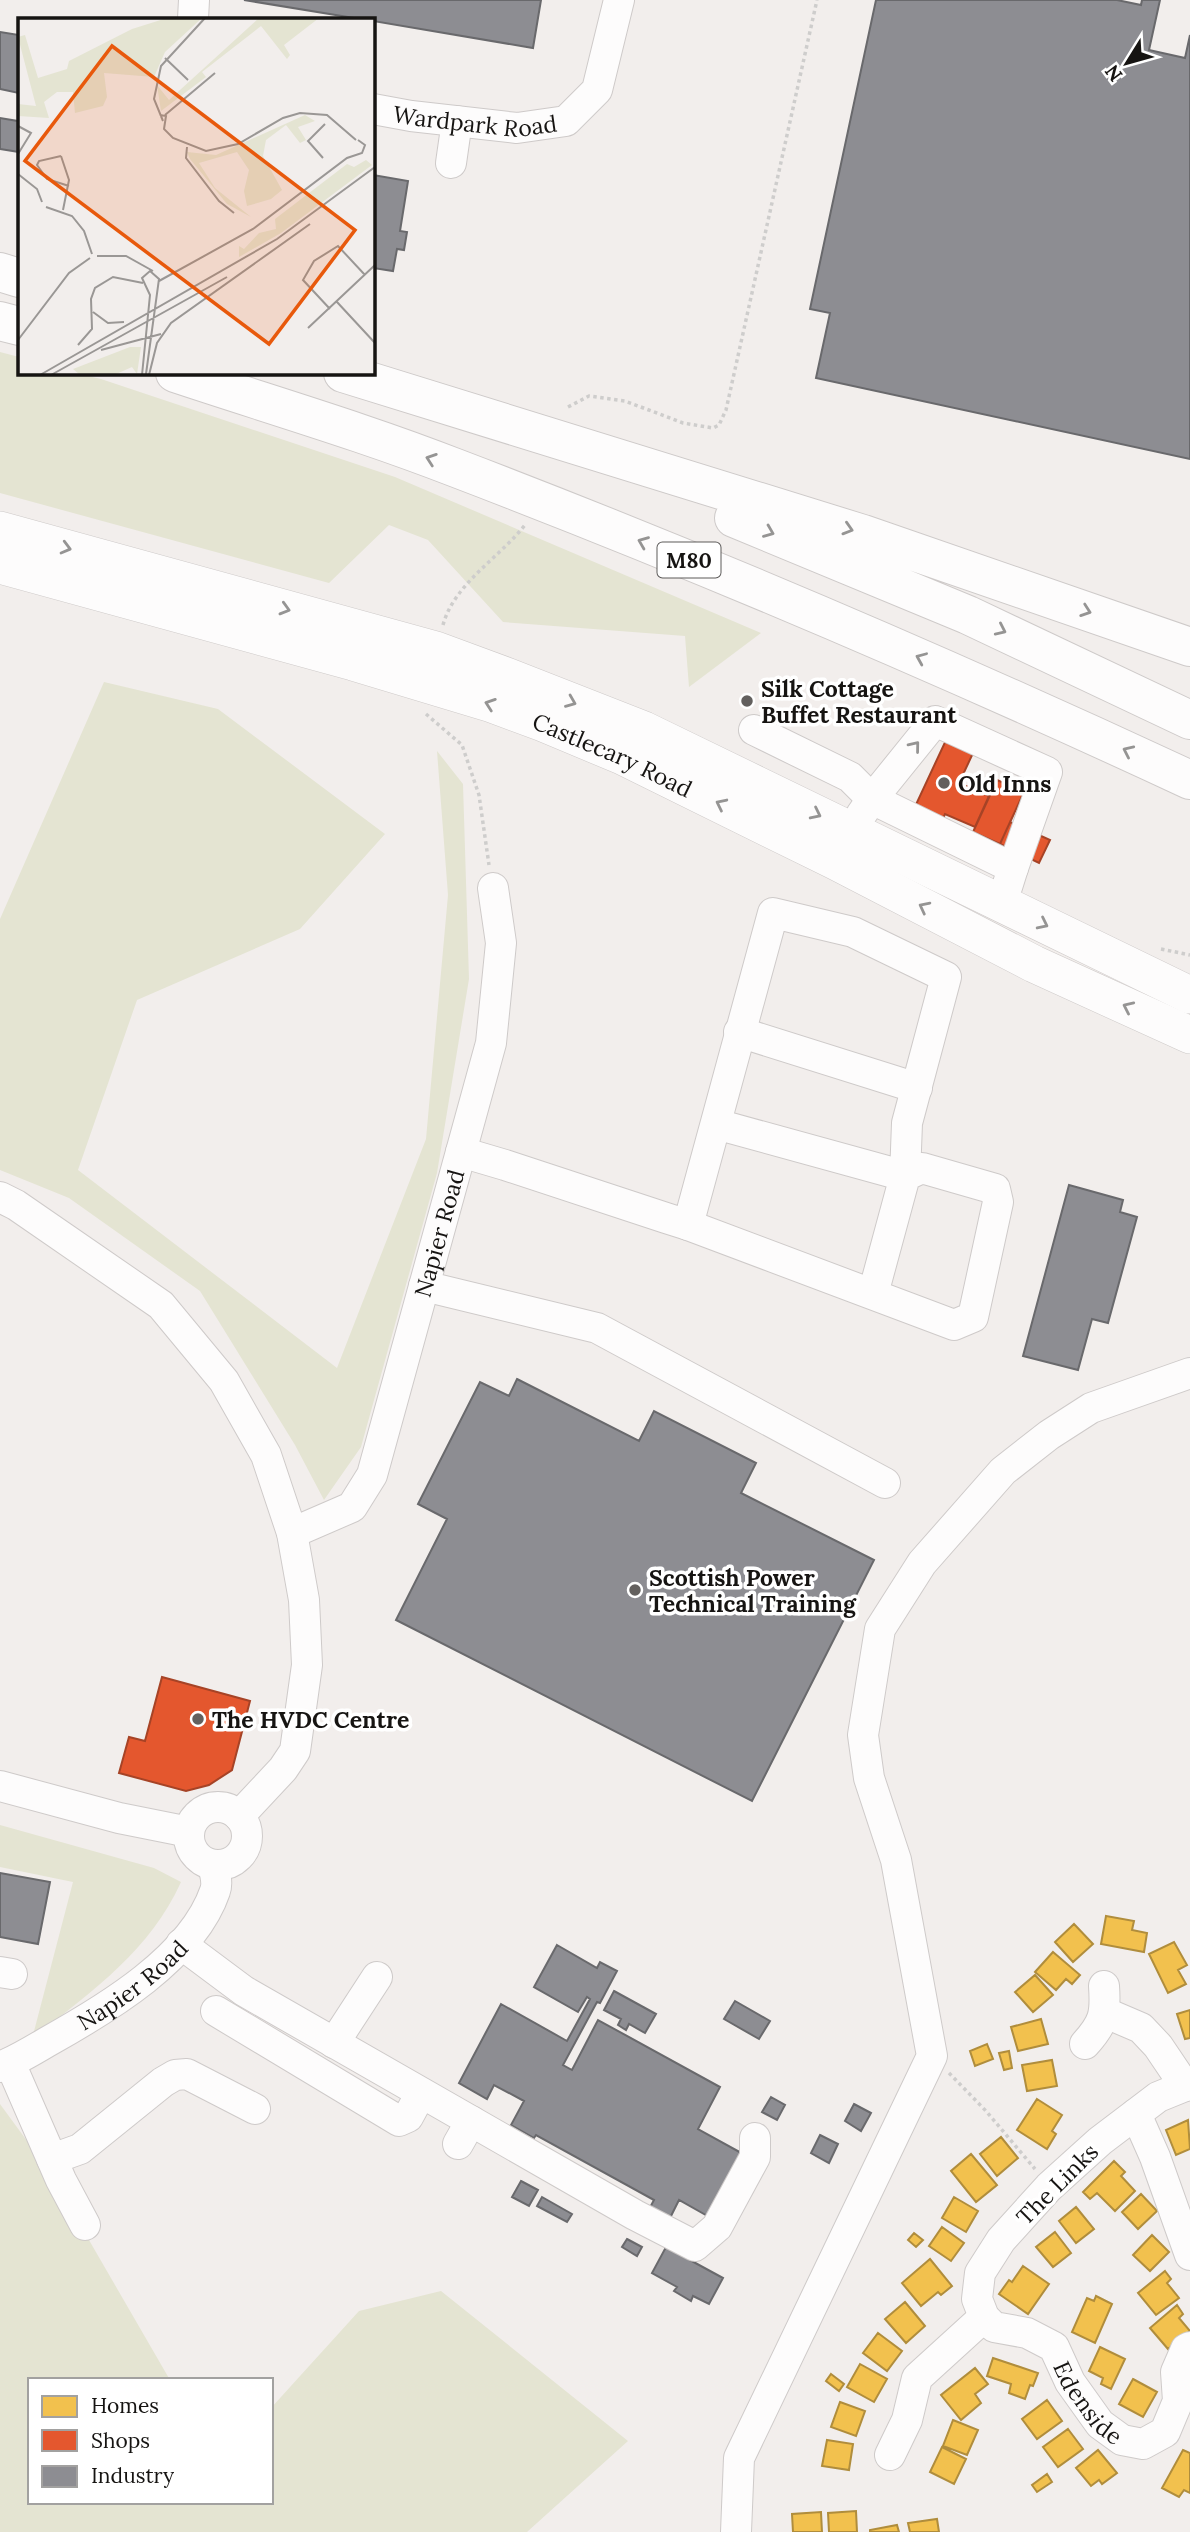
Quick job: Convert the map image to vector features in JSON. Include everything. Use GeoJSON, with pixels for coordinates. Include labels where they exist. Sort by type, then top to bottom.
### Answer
{"type":"FeatureCollection","features":[{"type":"Feature","properties":{"kind":"highway"},"geometry":{"type":"LineString","coordinates":[[0,272],[18,278]]}},
{"type":"Feature","properties":{"kind":"highway"},"geometry":{"type":"LineString","coordinates":[[0,321],[18,327]]}},
{"type":"Feature","properties":{"kind":"highway","name":"M80"},"geometry":{"type":"LineString","coordinates":[[178,374],[454,467],[739,580],[1001,692],[1190,780]]}},
{"type":"Feature","properties":{"kind":"highway","name":"M80"},"geometry":{"type":"LineString","coordinates":[[346,374],[863,534],[1190,647]]}},
{"type":"Feature","properties":{"kind":"highway","name":"M80"},"geometry":{"type":"LineString","coordinates":[[432,400],[763,529],[968,615],[1190,720]]}},
{"type":"Feature","properties":{"kind":"main road","name":"Castlecary Road"},"geometry":{"type":"LineString","coordinates":[[0,530],[436,650],[644,730],[843,846],[1034,964],[1190,1035]]}},
{"type":"Feature","properties":{"kind":"main road","name":"Castlecary Road"},"geometry":{"type":"LineString","coordinates":[[0,565],[353,662],[489,703],[843,846],[1000,903],[1190,995]]}},
{"type":"Feature","properties":{"kind":"street"},"geometry":{"type":"LineString","coordinates":[[194,0],[194,18]]}},
{"type":"Feature","properties":{"kind":"street","name":"Wardpark Road"},"geometry":{"type":"LineString","coordinates":[[374,109],[517,128],[566,121],[597,90],[619,0]]}},
{"type":"Feature","properties":{"kind":"street"},"geometry":{"type":"LineString","coordinates":[[451,163],[457,121]]}},
{"type":"Feature","properties":{"kind":"street"},"geometry":{"type":"LineString","coordinates":[[843,846],[872,799],[935,721],[1047,772],[1011,879],[1000,903]]}},
{"type":"Feature","properties":{"kind":"street"},"geometry":{"type":"LineString","coordinates":[[754,730],[850,777],[872,799],[1013,867]]}},
{"type":"Feature","properties":{"kind":"street","name":"Napier Road"},"geometry":{"type":"LineString","coordinates":[[292,1533],[352,1507],[372,1475],[491,1043],[500,943],[493,888]]}},
{"type":"Feature","properties":{"kind":"street"},"geometry":{"type":"LineString","coordinates":[[688,1225],[773,913],[853,932],[946,977],[907,1123],[905,1176],[873,1294]]}},
{"type":"Feature","properties":{"kind":"street"},"geometry":{"type":"LineString","coordinates":[[739,1032],[916,1088]]}},
{"type":"Feature","properties":{"kind":"street"},"geometry":{"type":"LineString","coordinates":[[461,1152],[688,1225],[954,1325],[973,1317],[998,1202],[995,1189],[922,1168],[905,1176],[716,1124]]}},
{"type":"Feature","properties":{"kind":"street"},"geometry":{"type":"LineString","coordinates":[[0,1197],[16,1205],[161,1305],[224,1381],[266,1455],[292,1533],[304,1600],[307,1665],[295,1751],[283,1769],[239,1816]]}},
{"type":"Feature","properties":{"kind":"street"},"geometry":{"type":"LineString","coordinates":[[424,1286],[597,1328],[885,1483]]}},
{"type":"Feature","properties":{"kind":"street"},"geometry":{"type":"LineString","coordinates":[[736,2532],[739,2458],[932,2056],[896,1860],[869,1778],[863,1735],[880,1629],[922,1563],[1003,1471],[1049,1435],[1091,1408],[1190,1374]]}},
{"type":"Feature","properties":{"kind":"street"},"geometry":{"type":"LineString","coordinates":[[0,1786],[119,1818],[189,1832]]}},
{"type":"Feature","properties":{"kind":"street"},"geometry":{"type":"LineString","coordinates":[[214,1808],[231,1811],[239,1816],[246,1832],[243,1850],[231,1862],[213,1865],[197,1856],[189,1841],[189,1832],[197,1816],[214,1808]]}},
{"type":"Feature","properties":{"kind":"street","name":"Napier Road"},"geometry":{"type":"LineString","coordinates":[[5,2065],[89,2019],[140,1982],[181,1944],[198,1923],[216,1888],[213,1865]]}},
{"type":"Feature","properties":{"kind":"street"},"geometry":{"type":"LineString","coordinates":[[181,1944],[244,1991],[421,2093],[464,2132],[695,2246],[717,2227],[755,2157],[755,2138]]}},
{"type":"Feature","properties":{"kind":"street"},"geometry":{"type":"LineString","coordinates":[[334,2043],[377,1977]]}},
{"type":"Feature","properties":{"kind":"street","name":"The Links"},"geometry":{"type":"LineString","coordinates":[[984,2317],[977,2299],[981,2273],[1001,2240],[1049,2187],[1100,2141],[1158,2097],[1187,2085],[1158,2046],[1105,1999],[1096,2032],[1084,2044]]}},
{"type":"Feature","properties":{"kind":"street"},"geometry":{"type":"LineString","coordinates":[[216,2011],[399,2121],[408,2117],[421,2093]]}},
{"type":"Feature","properties":{"kind":"street"},"geometry":{"type":"LineString","coordinates":[[5,2065],[85,2225]]}},
{"type":"Feature","properties":{"kind":"street"},"geometry":{"type":"LineString","coordinates":[[52,2158],[80,2148],[175,2075],[187,2074],[255,2109]]}},
{"type":"Feature","properties":{"kind":"street"},"geometry":{"type":"LineString","coordinates":[[1136,2114],[1159,2168],[1190,2255]]}},
{"type":"Feature","properties":{"kind":"street"},"geometry":{"type":"LineString","coordinates":[[890,2455],[907,2420],[916,2378],[984,2317]]}},
{"type":"Feature","properties":{"kind":"street","name":"Edenside"},"geometry":{"type":"LineString","coordinates":[[984,2317],[994,2327],[1027,2333],[1054,2347],[1070,2382],[1100,2424],[1122,2440],[1143,2444],[1165,2432],[1178,2401],[1176,2372],[1186,2349],[1190,2347]]}},
{"type":"Feature","properties":{"kind":"path"},"geometry":{"type":"LineString","coordinates":[[568,407],[589,396],[625,401],[683,423],[713,428],[719,425],[726,410],[817,0]]}},
{"type":"Feature","properties":{"kind":"path"},"geometry":{"type":"LineString","coordinates":[[436,650],[445,617],[464,588],[525,526]]}},
{"type":"Feature","properties":{"kind":"path"},"geometry":{"type":"LineString","coordinates":[[420,710],[462,745],[478,796],[493,888]]}},
{"type":"Feature","properties":{"kind":"path"},"geometry":{"type":"LineString","coordinates":[[932,2056],[986,2111],[1049,2187]]}},
{"type":"Feature","properties":{"kind":"green space"},"geometry":{"type":"Polygon","coordinates":[[[0,352],[18,357],[18,374],[80,374],[101,379],[395,477],[761,633],[689,687],[685,636],[503,622],[428,540],[389,525],[329,583],[0,493],[0,352]]]}},
{"type":"Feature","properties":{"kind":"green space"},"geometry":{"type":"Polygon","coordinates":[[[104,682],[218,709],[385,834],[300,929],[137,1000],[78,1170],[337,1368],[426,1139],[448,895],[437,751],[463,784],[469,979],[437,1173],[361,1447],[324,1500],[295,1445],[200,1291],[69,1198],[0,1170],[0,919],[104,682]]]}},
{"type":"Feature","properties":{"kind":"green space"},"geometry":{"type":"Polygon","coordinates":[[[0,1825],[154,1868],[181,1882],[168,1907],[135,1950],[96,1987],[32,2039],[73,1882],[0,1867],[0,1825]]]}},
{"type":"Feature","properties":{"kind":"green space"},"geometry":{"type":"Polygon","coordinates":[[[0,2104],[49,2171],[169,2378],[28,2378],[28,2504],[273,2504],[273,2406],[359,2311],[441,2291],[628,2441],[527,2532],[0,2532],[0,2104]]]}},
{"type":"Feature","properties":{"kind":"building: Homes"},"geometry":{"type":"Polygon","coordinates":[[[1106,1916],[1134,1921],[1132,1930],[1147,1933],[1144,1952],[1101,1944],[1106,1916]]]}},
{"type":"Feature","properties":{"kind":"building: Homes"},"geometry":{"type":"Polygon","coordinates":[[[1074,1924],[1093,1944],[1073,1962],[1055,1942],[1074,1924]]]}},
{"type":"Feature","properties":{"kind":"building: Homes"},"geometry":{"type":"Polygon","coordinates":[[[1174,1942],[1187,1965],[1178,1970],[1186,1984],[1168,1993],[1149,1954],[1174,1942]]]}},
{"type":"Feature","properties":{"kind":"building: Homes"},"geometry":{"type":"Polygon","coordinates":[[[1053,1952],[1080,1975],[1072,1984],[1066,1979],[1056,1990],[1035,1972],[1053,1952]]]}},
{"type":"Feature","properties":{"kind":"building: Homes"},"geometry":{"type":"Polygon","coordinates":[[[1035,1975],[1053,1995],[1033,2012],[1015,1992],[1035,1975]]]}},
{"type":"Feature","properties":{"kind":"building: Homes"},"geometry":{"type":"Polygon","coordinates":[[[1190,2010],[1190,2038],[1185,2039],[1177,2014],[1190,2010]]]}},
{"type":"Feature","properties":{"kind":"building: Homes"},"geometry":{"type":"Polygon","coordinates":[[[1041,2019],[1048,2044],[1018,2051],[1011,2027],[1041,2019]]]}},
{"type":"Feature","properties":{"kind":"building: Homes"},"geometry":{"type":"Polygon","coordinates":[[[987,2044],[993,2059],[975,2066],[970,2051],[987,2044]]]}},
{"type":"Feature","properties":{"kind":"building: Homes"},"geometry":{"type":"Polygon","coordinates":[[[1009,2051],[1012,2068],[1004,2070],[999,2053],[1009,2051]]]}},
{"type":"Feature","properties":{"kind":"building: Homes"},"geometry":{"type":"Polygon","coordinates":[[[1052,2060],[1057,2086],[1027,2091],[1022,2065],[1052,2060]]]}},
{"type":"Feature","properties":{"kind":"building: Homes"},"geometry":{"type":"Polygon","coordinates":[[[1037,2099],[1062,2115],[1052,2131],[1056,2134],[1047,2149],[1017,2130],[1037,2099]]]}},
{"type":"Feature","properties":{"kind":"building: Homes"},"geometry":{"type":"Polygon","coordinates":[[[1188,2120],[1190,2149],[1176,2155],[1166,2130],[1188,2120]]]}},
{"type":"Feature","properties":{"kind":"building: Homes"},"geometry":{"type":"Polygon","coordinates":[[[1001,2137],[1018,2158],[997,2176],[980,2154],[1001,2137]]]}},
{"type":"Feature","properties":{"kind":"building: Homes"},"geometry":{"type":"Polygon","coordinates":[[[971,2154],[997,2185],[976,2202],[951,2171],[971,2154]]]}},
{"type":"Feature","properties":{"kind":"building: Homes"},"geometry":{"type":"Polygon","coordinates":[[[1114,2161],[1125,2172],[1121,2176],[1135,2191],[1115,2211],[1097,2193],[1090,2199],[1083,2192],[1114,2161]]]}},
{"type":"Feature","properties":{"kind":"building: Homes"},"geometry":{"type":"Polygon","coordinates":[[[1141,2194],[1157,2211],[1138,2229],[1122,2212],[1141,2194]]]}},
{"type":"Feature","properties":{"kind":"building: Homes"},"geometry":{"type":"Polygon","coordinates":[[[954,2197],[978,2211],[966,2232],[942,2218],[954,2197]]]}},
{"type":"Feature","properties":{"kind":"building: Homes"},"geometry":{"type":"Polygon","coordinates":[[[1076,2207],[1094,2229],[1076,2243],[1059,2221],[1076,2207]]]}},
{"type":"Feature","properties":{"kind":"building: Homes"},"geometry":{"type":"Polygon","coordinates":[[[942,2227],[964,2243],[951,2261],[929,2246],[942,2227]]]}},
{"type":"Feature","properties":{"kind":"building: Homes"},"geometry":{"type":"Polygon","coordinates":[[[1055,2232],[1071,2253],[1053,2267],[1036,2247],[1055,2232]]]}},
{"type":"Feature","properties":{"kind":"building: Homes"},"geometry":{"type":"Polygon","coordinates":[[[914,2233],[923,2240],[916,2247],[908,2240],[914,2233]]]}},
{"type":"Feature","properties":{"kind":"building: Homes"},"geometry":{"type":"Polygon","coordinates":[[[1152,2235],[1169,2252],[1150,2271],[1133,2255],[1152,2235]]]}},
{"type":"Feature","properties":{"kind":"building: Homes"},"geometry":{"type":"Polygon","coordinates":[[[930,2259],[952,2286],[941,2295],[938,2292],[921,2306],[902,2283],[930,2259]]]}},
{"type":"Feature","properties":{"kind":"building: Homes"},"geometry":{"type":"Polygon","coordinates":[[[1023,2266],[1049,2284],[1028,2314],[999,2294],[1023,2266]]]}},
{"type":"Feature","properties":{"kind":"building: Homes"},"geometry":{"type":"Polygon","coordinates":[[[1165,2271],[1171,2279],[1167,2283],[1179,2298],[1156,2315],[1138,2293],[1165,2271]]]}},
{"type":"Feature","properties":{"kind":"building: Homes"},"geometry":{"type":"Polygon","coordinates":[[[1096,2296],[1112,2304],[1095,2343],[1072,2332],[1087,2298],[1094,2301],[1096,2296]]]}},
{"type":"Feature","properties":{"kind":"building: Homes"},"geometry":{"type":"Polygon","coordinates":[[[905,2302],[925,2326],[906,2343],[885,2319],[905,2302]]]}},
{"type":"Feature","properties":{"kind":"building: Homes"},"geometry":{"type":"Polygon","coordinates":[[[1177,2305],[1183,2314],[1179,2318],[1190,2331],[1168,2349],[1150,2328],[1177,2305]]]}},
{"type":"Feature","properties":{"kind":"building: Homes"},"geometry":{"type":"Polygon","coordinates":[[[878,2333],[902,2351],[887,2371],[863,2353],[878,2333]]]}},
{"type":"Feature","properties":{"kind":"building: Homes"},"geometry":{"type":"Polygon","coordinates":[[[1100,2347],[1125,2359],[1111,2389],[1101,2384],[1103,2378],[1089,2371],[1100,2347]]]}},
{"type":"Feature","properties":{"kind":"building: Homes"},"geometry":{"type":"Polygon","coordinates":[[[993,2358],[1038,2373],[1025,2399],[1009,2393],[1011,2384],[987,2376],[993,2358]]]}},
{"type":"Feature","properties":{"kind":"building: Homes"},"geometry":{"type":"Polygon","coordinates":[[[860,2364],[887,2379],[874,2402],[847,2387],[860,2364]]]}},
{"type":"Feature","properties":{"kind":"building: Homes"},"geometry":{"type":"Polygon","coordinates":[[[975,2368],[988,2384],[975,2394],[981,2403],[961,2420],[941,2395],[975,2368]]]}},
{"type":"Feature","properties":{"kind":"building: Homes"},"geometry":{"type":"Polygon","coordinates":[[[831,2374],[844,2384],[839,2391],[826,2381],[831,2374]]]}},
{"type":"Feature","properties":{"kind":"building: Homes"},"geometry":{"type":"Polygon","coordinates":[[[1133,2379],[1157,2392],[1143,2417],[1119,2404],[1133,2379]]]}},
{"type":"Feature","properties":{"kind":"building: Homes"},"geometry":{"type":"Polygon","coordinates":[[[1047,2400],[1062,2421],[1037,2439],[1022,2419],[1047,2400]]]}},
{"type":"Feature","properties":{"kind":"building: Homes"},"geometry":{"type":"Polygon","coordinates":[[[840,2402],[865,2411],[856,2436],[831,2427],[840,2402]]]}},
{"type":"Feature","properties":{"kind":"building: Homes"},"geometry":{"type":"Polygon","coordinates":[[[953,2420],[978,2430],[967,2455],[943,2446],[953,2420]]]}},
{"type":"Feature","properties":{"kind":"building: Homes"},"geometry":{"type":"Polygon","coordinates":[[[1068,2429],[1083,2449],[1058,2467],[1043,2447],[1068,2429]]]}},
{"type":"Feature","properties":{"kind":"building: Homes"},"geometry":{"type":"Polygon","coordinates":[[[827,2440],[853,2444],[849,2470],[822,2466],[827,2440]]]}},
{"type":"Feature","properties":{"kind":"building: Homes"},"geometry":{"type":"Polygon","coordinates":[[[942,2447],[966,2459],[954,2484],[930,2472],[942,2447]]]}},
{"type":"Feature","properties":{"kind":"building: Homes"},"geometry":{"type":"Polygon","coordinates":[[[1098,2450],[1117,2473],[1102,2484],[1099,2480],[1091,2486],[1076,2468],[1098,2450]]]}},
{"type":"Feature","properties":{"kind":"building: Homes"},"geometry":{"type":"Polygon","coordinates":[[[1183,2450],[1190,2453],[1190,2493],[1184,2490],[1179,2497],[1162,2488],[1183,2450]]]}},
{"type":"Feature","properties":{"kind":"building: Homes"},"geometry":{"type":"Polygon","coordinates":[[[1047,2474],[1052,2482],[1037,2492],[1032,2485],[1047,2474]]]}},
{"type":"Feature","properties":{"kind":"building: Homes"},"geometry":{"type":"Polygon","coordinates":[[[856,2511],[857,2532],[829,2532],[828,2513],[856,2511]]]}},
{"type":"Feature","properties":{"kind":"building: Homes"},"geometry":{"type":"Polygon","coordinates":[[[821,2512],[822,2532],[793,2532],[792,2514],[821,2512]]]}},
{"type":"Feature","properties":{"kind":"building: Homes"},"geometry":{"type":"Polygon","coordinates":[[[937,2519],[939,2532],[910,2532],[908,2523],[937,2519]]]}},
{"type":"Feature","properties":{"kind":"building: Homes"},"geometry":{"type":"Polygon","coordinates":[[[897,2525],[899,2532],[870,2532],[870,2530],[897,2525]]]}},
{"type":"Feature","properties":{"kind":"building: Shops"},"geometry":{"type":"Polygon","coordinates":[[[947,738],[974,751],[959,783],[989,796],[975,827],[945,814],[934,839],[906,826],[947,738]]]}},
{"type":"Feature","properties":{"kind":"building: Shops"},"geometry":{"type":"Polygon","coordinates":[[[997,780],[1024,792],[1000,844],[973,832],[997,780]]]}},
{"type":"Feature","properties":{"kind":"building: Shops"},"geometry":{"type":"Polygon","coordinates":[[[1010,822],[1050,840],[1039,863],[1000,844],[1010,822]]]}},
{"type":"Feature","properties":{"kind":"building: Shops","name":"The HVDC Centre"},"geometry":{"type":"Polygon","coordinates":[[[162,1677],[250,1701],[232,1770],[209,1785],[186,1791],[119,1773],[129,1737],[145,1741],[162,1677]]]}},
{"type":"Feature","properties":{"kind":"building: Industry"},"geometry":{"type":"Polygon","coordinates":[[[244,0],[541,0],[533,48],[374,21],[374,18],[354,18],[244,0]]]}},
{"type":"Feature","properties":{"kind":"building: Industry"},"geometry":{"type":"Polygon","coordinates":[[[876,0],[1117,0],[1141,5],[1142,0],[1160,0],[1149,50],[1185,58],[1190,35],[1190,459],[816,378],[830,313],[810,309],[876,0]]]}},
{"type":"Feature","properties":{"kind":"building: Industry"},"geometry":{"type":"Polygon","coordinates":[[[0,32],[18,35],[18,93],[0,89],[0,32]]]}},
{"type":"Feature","properties":{"kind":"building: Industry"},"geometry":{"type":"Polygon","coordinates":[[[0,118],[18,121],[18,152],[0,149],[0,118]]]}},
{"type":"Feature","properties":{"kind":"building: Industry"},"geometry":{"type":"Polygon","coordinates":[[[374,175],[408,181],[400,231],[407,232],[404,250],[397,249],[393,271],[374,268],[374,175]]]}},
{"type":"Feature","properties":{"kind":"building: Industry"},"geometry":{"type":"Polygon","coordinates":[[[1069,1185],[1123,1200],[1120,1212],[1137,1217],[1108,1323],[1092,1319],[1078,1370],[1023,1356],[1069,1185]]]}},
{"type":"Feature","properties":{"kind":"building: Industry","name":"Scottish Power Technical Training"},"geometry":{"type":"Polygon","coordinates":[[[517,1379],[639,1441],[654,1411],[756,1463],[741,1493],[874,1560],[752,1801],[396,1620],[447,1519],[418,1504],[480,1382],[509,1396],[517,1379]]]}},
{"type":"Feature","properties":{"kind":"building: Industry"},"geometry":{"type":"Polygon","coordinates":[[[0,1873],[50,1882],[38,1944],[0,1937],[0,1873]]]}},
{"type":"Feature","properties":{"kind":"building: Industry"},"geometry":{"type":"Polygon","coordinates":[[[557,1945],[597,1968],[600,1962],[617,1971],[563,2065],[572,2070],[598,2020],[720,2087],[698,2129],[745,2155],[711,2218],[679,2200],[667,2224],[647,2213],[654,2200],[536,2135],[534,2138],[511,2125],[524,2101],[494,2085],[487,2099],[459,2083],[501,2004],[567,2041],[590,1999],[587,1997],[578,2012],[534,1987],[557,1945]]]}},
{"type":"Feature","properties":{"kind":"building: Industry"},"geometry":{"type":"Polygon","coordinates":[[[614,1991],[656,2014],[645,2033],[629,2024],[626,2030],[618,2025],[621,2019],[604,2010],[614,1991]]]}},
{"type":"Feature","properties":{"kind":"building: Industry"},"geometry":{"type":"Polygon","coordinates":[[[735,2001],[770,2021],[759,2039],[724,2019],[735,2001]]]}},
{"type":"Feature","properties":{"kind":"building: Industry"},"geometry":{"type":"Polygon","coordinates":[[[771,2097],[785,2105],[777,2120],[762,2112],[771,2097]]]}},
{"type":"Feature","properties":{"kind":"building: Industry"},"geometry":{"type":"Polygon","coordinates":[[[854,2104],[871,2113],[861,2131],[845,2121],[854,2104]]]}},
{"type":"Feature","properties":{"kind":"building: Industry"},"geometry":{"type":"Polygon","coordinates":[[[820,2135],[838,2144],[829,2163],[811,2153],[820,2135]]]}},
{"type":"Feature","properties":{"kind":"building: Industry"},"geometry":{"type":"Polygon","coordinates":[[[521,2181],[538,2190],[529,2206],[512,2197],[521,2181]]]}},
{"type":"Feature","properties":{"kind":"building: Industry"},"geometry":{"type":"Polygon","coordinates":[[[542,2197],[572,2214],[567,2222],[537,2206],[542,2197]]]}},
{"type":"Feature","properties":{"kind":"building: Industry"},"geometry":{"type":"Polygon","coordinates":[[[627,2239],[642,2247],[637,2256],[622,2247],[627,2239]]]}},
{"type":"Feature","properties":{"kind":"building: Industry"},"geometry":{"type":"Polygon","coordinates":[[[666,2247],[723,2278],[709,2304],[693,2296],[691,2301],[674,2291],[677,2287],[652,2273],[666,2247]]]}},
{"type":"Feature","properties":{"kind":"place","name":"Silk Cottage Buffet Restaurant"},"geometry":{"type":"Point","coordinates":[747,701]}},
{"type":"Feature","properties":{"kind":"place","name":"Old Inns"},"geometry":{"type":"Point","coordinates":[944,783]}},
{"type":"Feature","properties":{"kind":"place","name":"Scottish Power Technical Training"},"geometry":{"type":"Point","coordinates":[635,1590]}},
{"type":"Feature","properties":{"kind":"place","name":"The HVDC Centre"},"geometry":{"type":"Point","coordinates":[198,1719]}}]}
